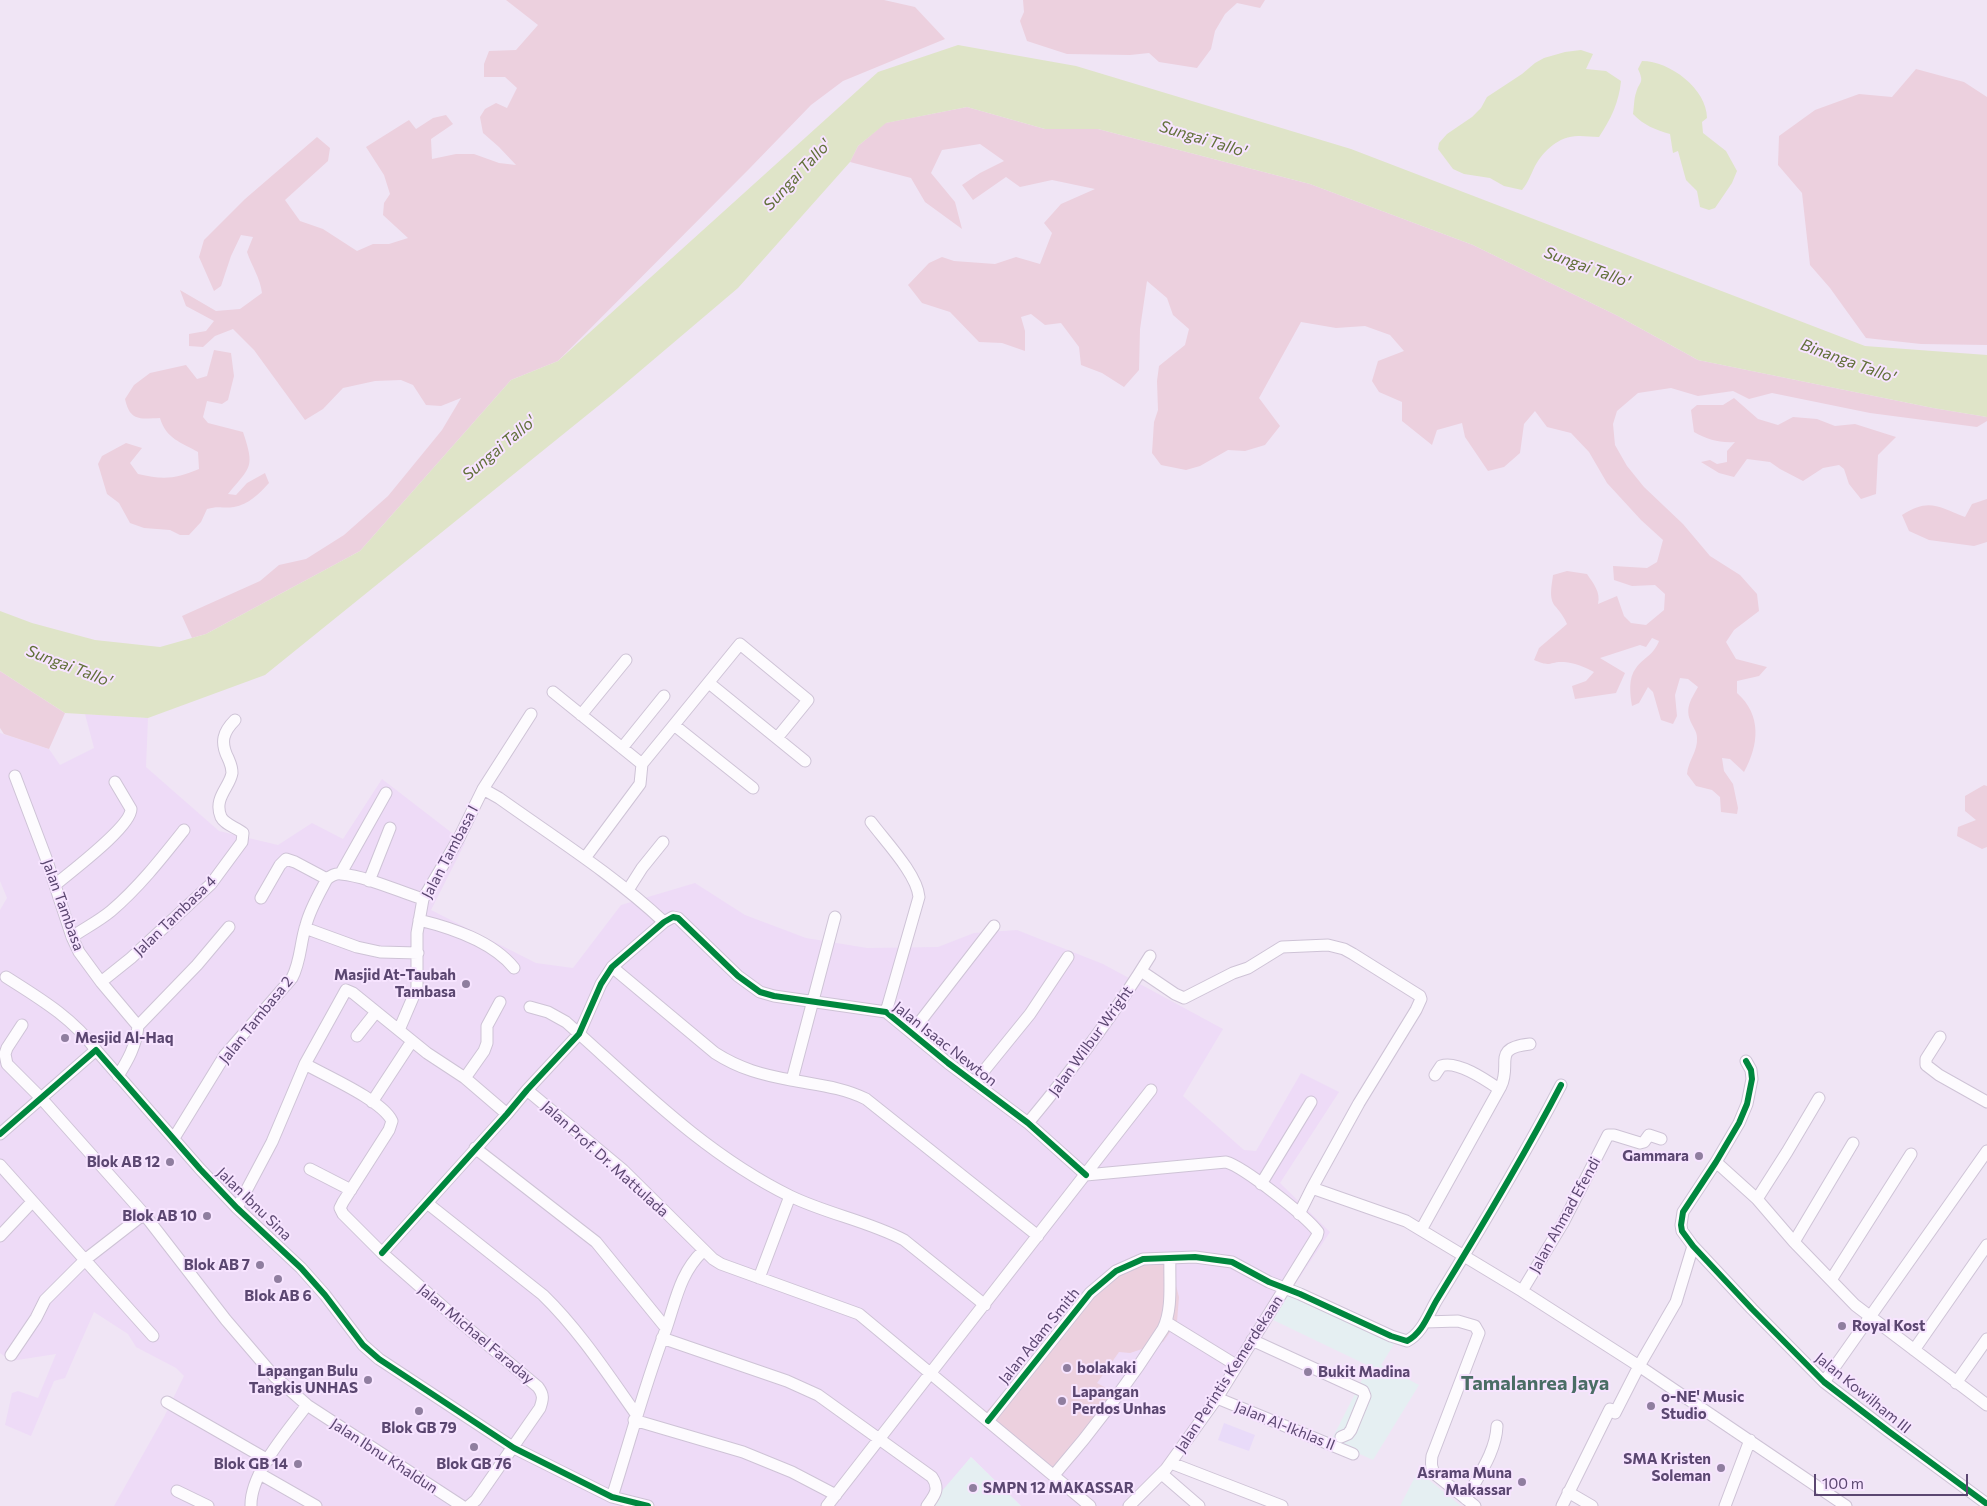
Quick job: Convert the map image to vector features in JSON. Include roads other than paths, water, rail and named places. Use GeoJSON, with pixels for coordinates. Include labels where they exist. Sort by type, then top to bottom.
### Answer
{"type":"FeatureCollection","features":[{"type":"Feature","properties":{"kind":"street"},"geometry":{"type":"LineString","coordinates":[[585,858],[640,784],[642,764],[740,644],[808,700],[777,738]]}},
{"type":"Feature","properties":{"kind":"street"},"geometry":{"type":"LineString","coordinates":[[581,715],[626,660]]}},
{"type":"Feature","properties":{"kind":"street"},"geometry":{"type":"LineString","coordinates":[[708,683],[805,761]]}},
{"type":"Feature","properties":{"kind":"street"},"geometry":{"type":"LineString","coordinates":[[553,692],[642,764]]}},
{"type":"Feature","properties":{"kind":"street"},"geometry":{"type":"LineString","coordinates":[[622,748],[664,696]]}},
{"type":"Feature","properties":{"kind":"street","name":"Jalan Tambasa I"},"geometry":{"type":"LineString","coordinates":[[399,1030],[417,988],[419,920],[423,899],[459,838],[483,789],[531,714]]}},
{"type":"Feature","properties":{"kind":"street","name":"Jalan Tambasa 4"},"geometry":{"type":"LineString","coordinates":[[101,982],[131,958],[210,884],[242,842],[242,833],[222,819],[220,814],[221,795],[231,778],[232,771],[232,765],[224,747],[223,735],[235,720]]}},
{"type":"Feature","properties":{"kind":"street"},"geometry":{"type":"LineString","coordinates":[[674,725],[753,788]]}},
{"type":"Feature","properties":{"kind":"street","name":"Jalan Tambasa"},"geometry":{"type":"LineString","coordinates":[[15,776],[79,952],[101,982],[138,1026]]}},
{"type":"Feature","properties":{"kind":"street"},"geometry":{"type":"LineString","coordinates":[[55,885],[93,854],[128,819],[131,809],[115,782]]}},
{"type":"Feature","properties":{"kind":"street","name":"Jalan Isaac Newton"},"geometry":{"type":"LineString","coordinates":[[483,789],[499,798],[585,858],[667,920],[678,918],[738,976],[760,992],[813,1002],[859,1006],[886,1012],[974,1083],[1028,1123],[1086,1175]]}},
{"type":"Feature","properties":{"kind":"street"},"geometry":{"type":"LineString","coordinates":[[341,874],[386,793]]}},
{"type":"Feature","properties":{"kind":"street"},"geometry":{"type":"LineString","coordinates":[[871,822],[905,867],[920,897],[886,1012]]}},
{"type":"Feature","properties":{"kind":"street"},"geometry":{"type":"LineString","coordinates":[[369,881],[390,828]]}},
{"type":"Feature","properties":{"kind":"street"},"geometry":{"type":"LineString","coordinates":[[72,936],[110,912],[147,876],[184,830]]}},
{"type":"Feature","properties":{"kind":"street"},"geometry":{"type":"LineString","coordinates":[[628,890],[642,868],[663,842]]}},
{"type":"Feature","properties":{"kind":"street"},"geometry":{"type":"LineString","coordinates":[[261,898],[280,864],[286,859],[327,879],[331,875],[341,874],[423,899]]}},
{"type":"Feature","properties":{"kind":"street","name":"Jalan Tambasa 2"},"geometry":{"type":"LineString","coordinates":[[174,1138],[225,1055],[292,978],[298,964],[309,914],[327,879]]}},
{"type":"Feature","properties":{"kind":"street"},"geometry":{"type":"LineString","coordinates":[[792,1080],[835,917]]}},
{"type":"Feature","properties":{"kind":"street"},"geometry":{"type":"LineString","coordinates":[[419,920],[432,923],[478,941],[501,954],[514,968]]}},
{"type":"Feature","properties":{"kind":"street"},"geometry":{"type":"LineString","coordinates":[[382,1254],[507,1114],[526,1090],[579,1034],[601,984],[612,967],[667,920]]}},
{"type":"Feature","properties":{"kind":"street"},"geometry":{"type":"LineString","coordinates":[[118,1076],[126,1064],[135,1043],[138,1026],[197,965],[229,926]]}},
{"type":"Feature","properties":{"kind":"street"},"geometry":{"type":"LineString","coordinates":[[912,1032],[994,926]]}},
{"type":"Feature","properties":{"kind":"street"},"geometry":{"type":"LineString","coordinates":[[305,928],[358,947],[380,952],[418,953]]}},
{"type":"Feature","properties":{"kind":"street"},"geometry":{"type":"LineString","coordinates":[[1086,1175],[1226,1162],[1239,1167],[1299,1214],[1358,1103],[1421,999],[1420,996],[1353,954],[1344,949],[1328,946],[1282,947],[1248,968],[1233,973],[1184,998],[1175,994],[1142,971]]}},
{"type":"Feature","properties":{"kind":"street","name":"Jalan Wilbur Wright"},"geometry":{"type":"LineString","coordinates":[[1028,1123],[1090,1047],[1142,971],[1150,956]]}},
{"type":"Feature","properties":{"kind":"street"},"geometry":{"type":"LineString","coordinates":[[974,1083],[1030,1014],[1068,957]]}},
{"type":"Feature","properties":{"kind":"street"},"geometry":{"type":"LineString","coordinates":[[612,967],[715,1054],[743,1069],[835,1087],[866,1099],[1038,1236]]}},
{"type":"Feature","properties":{"kind":"street","name":"Jalan Ibnu Sina"},"geometry":{"type":"LineString","coordinates":[[6,977],[45,1002],[77,1027],[200,1169],[237,1208],[301,1268],[371,1352],[392,1369],[514,1448]]}},
{"type":"Feature","properties":{"kind":"street"},"geometry":{"type":"LineString","coordinates":[[237,1208],[272,1142],[305,1064],[346,990],[412,1041],[465,1078],[507,1114]]}},
{"type":"Feature","properties":{"kind":"street"},"geometry":{"type":"LineString","coordinates":[[465,1078],[484,1051],[487,1043],[487,1026],[500,1002]]}},
{"type":"Feature","properties":{"kind":"street"},"geometry":{"type":"LineString","coordinates":[[530,1007],[548,1012],[566,1022],[692,1134],[736,1164],[790,1196],[822,1210],[891,1233],[904,1240],[985,1305]]}},
{"type":"Feature","properties":{"kind":"street"},"geometry":{"type":"LineString","coordinates":[[357,1036],[376,1012]]}},
{"type":"Feature","properties":{"kind":"street","name":"Jalan Ibnu Khaldun"},"geometry":{"type":"LineString","coordinates":[[22,1025],[6,1048],[5,1059],[12,1070],[41,1098],[144,1214],[274,1376],[307,1405],[462,1506]]}},
{"type":"Feature","properties":{"kind":"street"},"geometry":{"type":"LineString","coordinates":[[1940,1037],[1926,1059],[1926,1065],[1939,1075],[1987,1102]]}},
{"type":"Feature","properties":{"kind":"street"},"geometry":{"type":"LineString","coordinates":[[305,1064],[372,1102],[412,1041]]}},
{"type":"Feature","properties":{"kind":"street"},"geometry":{"type":"LineString","coordinates":[[1421,1230],[1499,1089],[1504,1076],[1503,1060],[1505,1054],[1511,1048],[1518,1045],[1530,1044]]}},
{"type":"Feature","properties":{"kind":"street"},"geometry":{"type":"LineString","coordinates":[[0,1134],[96,1050]]}},
{"type":"Feature","properties":{"kind":"street","name":"Jalan Kowilham III"},"geometry":{"type":"LineString","coordinates":[[1746,1061],[1751,1070],[1752,1079],[1747,1104],[1716,1162],[1683,1212],[1681,1219],[1682,1231],[1693,1246],[1752,1309],[1824,1382],[1987,1504]]}},
{"type":"Feature","properties":{"kind":"street"},"geometry":{"type":"LineString","coordinates":[[1435,1075],[1441,1066],[1449,1064],[1473,1073],[1499,1089]]}},
{"type":"Feature","properties":{"kind":"street","name":"Jalan Adam Smith"},"geometry":{"type":"LineString","coordinates":[[988,1421],[1090,1293],[1116,1272],[1143,1259],[1195,1257],[1227,1260],[1268,1282],[1286,1288],[1401,1340],[1408,1341],[1414,1337],[1425,1322],[1437,1299],[1465,1256],[1561,1085]]}},
{"type":"Feature","properties":{"kind":"street","name":"Jalan Prof. Dr. Mattulada"},"geometry":{"type":"LineString","coordinates":[[526,1090],[629,1176],[703,1251],[721,1264],[859,1314],[1090,1506]]}},
{"type":"Feature","properties":{"kind":"street"},"geometry":{"type":"LineString","coordinates":[[827,1506],[932,1374],[1151,1090]]}},
{"type":"Feature","properties":{"kind":"street"},"geometry":{"type":"LineString","coordinates":[[1757,1199],[1819,1098]]}},
{"type":"Feature","properties":{"kind":"street","name":"Jalan Michael Faraday"},"geometry":{"type":"LineString","coordinates":[[372,1102],[384,1110],[392,1121],[389,1130],[340,1208],[343,1214],[382,1254],[538,1386],[542,1393],[543,1400],[540,1408],[514,1448],[472,1503]]}},
{"type":"Feature","properties":{"kind":"street"},"geometry":{"type":"LineString","coordinates":[[1261,1184],[1311,1102]]}},
{"type":"Feature","properties":{"kind":"street","name":"Jalan Ahmad Efendi"},"geometry":{"type":"LineString","coordinates":[[1522,1291],[1563,1223],[1606,1138],[1612,1134],[1640,1143],[1644,1142],[1650,1135],[1662,1139]]}},
{"type":"Feature","properties":{"kind":"street"},"geometry":{"type":"LineString","coordinates":[[1794,1242],[1853,1143]]}},
{"type":"Feature","properties":{"kind":"street"},"geometry":{"type":"LineString","coordinates":[[475,1148],[596,1242],[664,1333],[812,1392],[932,1477],[937,1488],[936,1494],[927,1506]]}},
{"type":"Feature","properties":{"kind":"street"},"geometry":{"type":"LineString","coordinates":[[1824,1382],[1987,1151]]}},
{"type":"Feature","properties":{"kind":"street"},"geometry":{"type":"LineString","coordinates":[[1831,1280],[1911,1154]]}},
{"type":"Feature","properties":{"kind":"street"},"geometry":{"type":"LineString","coordinates":[[1716,1162],[1757,1199],[1794,1242],[1855,1305],[1987,1405]]}},
{"type":"Feature","properties":{"kind":"street"},"geometry":{"type":"LineString","coordinates":[[0,1165],[153,1336]]}},
{"type":"Feature","properties":{"kind":"street"},"geometry":{"type":"LineString","coordinates":[[310,1170],[351,1190]]}},
{"type":"Feature","properties":{"kind":"street"},"geometry":{"type":"LineString","coordinates":[[1312,1188],[1406,1221],[1465,1256],[1639,1366],[1846,1506]]}},
{"type":"Feature","properties":{"kind":"street"},"geometry":{"type":"LineString","coordinates":[[759,1278],[790,1196]]}},
{"type":"Feature","properties":{"kind":"street"},"geometry":{"type":"LineString","coordinates":[[0,1236],[32,1202]]}},
{"type":"Feature","properties":{"kind":"street"},"geometry":{"type":"LineString","coordinates":[[427,1203],[543,1295],[559,1310],[590,1349],[635,1417],[751,1455],[792,1472],[836,1495]]}},
{"type":"Feature","properties":{"kind":"street"},"geometry":{"type":"LineString","coordinates":[[11,1355],[30,1329],[45,1300],[86,1259],[144,1214]]}},
{"type":"Feature","properties":{"kind":"street","name":"Jalan Perintis Kemerdekaan"},"geometry":{"type":"LineString","coordinates":[[1129,1506],[1171,1463],[1217,1398],[1318,1234],[1316,1229],[1299,1214]]}},
{"type":"Feature","properties":{"kind":"street"},"geometry":{"type":"LineString","coordinates":[[1914,1350],[1987,1245]]}},
{"type":"Feature","properties":{"kind":"street"},"geometry":{"type":"LineString","coordinates":[[1562,1506],[1610,1409],[1615,1413],[1639,1366],[1676,1302],[1693,1246]]}},
{"type":"Feature","properties":{"kind":"street"},"geometry":{"type":"LineString","coordinates":[[612,1497],[635,1417],[681,1281],[694,1260],[703,1251]]}},
{"type":"Feature","properties":{"kind":"street"},"geometry":{"type":"LineString","coordinates":[[1054,1475],[1091,1433],[1128,1383],[1166,1322],[1170,1259]]}},
{"type":"Feature","properties":{"kind":"street"},"geometry":{"type":"LineString","coordinates":[[1425,1322],[1449,1321],[1471,1325],[1478,1329],[1478,1336],[1432,1456],[1432,1469],[1436,1475],[1475,1506]]}},
{"type":"Feature","properties":{"kind":"street"},"geometry":{"type":"LineString","coordinates":[[1166,1322],[1236,1365]]}},
{"type":"Feature","properties":{"kind":"street"},"geometry":{"type":"LineString","coordinates":[[1252,1340],[1363,1391],[1365,1396],[1351,1430],[1348,1434],[1341,1437]]}},
{"type":"Feature","properties":{"kind":"street"},"geometry":{"type":"LineString","coordinates":[[1956,1383],[1987,1340]]}},
{"type":"Feature","properties":{"kind":"street","name":"Jalan Al-Ikhlas II"},"geometry":{"type":"LineString","coordinates":[[1217,1398],[1353,1454]]}},
{"type":"Feature","properties":{"kind":"street"},"geometry":{"type":"LineString","coordinates":[[168,1402],[268,1460]]}},
{"type":"Feature","properties":{"kind":"street"},"geometry":{"type":"LineString","coordinates":[[251,1506],[252,1492],[260,1474],[307,1405]]}},
{"type":"Feature","properties":{"kind":"street"},"geometry":{"type":"LineString","coordinates":[[1466,1498],[1490,1454],[1496,1440],[1497,1426]]}},
{"type":"Feature","properties":{"kind":"street"},"geometry":{"type":"LineString","coordinates":[[1725,1506],[1750,1440]]}},
{"type":"Feature","properties":{"kind":"street"},"geometry":{"type":"LineString","coordinates":[[514,1448],[612,1497],[648,1506]]}},
{"type":"Feature","properties":{"kind":"street"},"geometry":{"type":"LineString","coordinates":[[1171,1463],[1282,1506]]}},
{"type":"Feature","properties":{"kind":"street"},"geometry":{"type":"LineString","coordinates":[[260,1474],[316,1506]]}},
{"type":"Feature","properties":{"kind":"street"},"geometry":{"type":"LineString","coordinates":[[1162,1474],[1199,1506]]}},
{"type":"Feature","properties":{"kind":"street"},"geometry":{"type":"LineString","coordinates":[[177,1491],[208,1506]]}},
{"type":"Feature","properties":{"kind":"street"},"geometry":{"type":"LineString","coordinates":[[1568,1492],[1592,1506]]}},
{"type":"Feature","properties":{"kind":"water"},"geometry":{"type":"Polygon","coordinates":[[[958,45],[1076,66],[1351,149],[1865,346],[1987,355],[1987,417],[1933,408],[1698,360],[1618,316],[1473,245],[1310,184],[1098,129],[1045,129],[967,107],[886,123],[858,146],[850,162],[738,288],[613,394],[265,675],[148,718],[65,713],[0,671],[0,611],[32,623],[95,640],[160,647],[206,634],[360,551],[511,380],[558,361],[878,72],[958,45]]]}},
{"type":"Feature","properties":{"kind":"water"},"geometry":{"type":"Polygon","coordinates":[[[1581,50],[1593,54],[1586,69],[1606,71],[1621,81],[1614,110],[1599,137],[1573,136],[1553,145],[1539,160],[1522,190],[1504,186],[1490,178],[1464,174],[1453,169],[1438,149],[1439,143],[1447,134],[1472,117],[1481,108],[1487,97],[1535,63],[1544,58],[1565,52],[1581,50]]]}},
{"type":"Feature","properties":{"kind":"water"},"geometry":{"type":"Polygon","coordinates":[[[1642,61],[1653,62],[1675,71],[1694,87],[1701,97],[1707,118],[1702,122],[1703,133],[1726,151],[1737,171],[1732,183],[1715,208],[1709,210],[1700,207],[1697,191],[1686,180],[1678,151],[1673,153],[1670,134],[1650,127],[1633,114],[1635,95],[1641,82],[1638,69],[1642,61]]]}},
{"type":"Feature","properties":{"kind":"place","name":"Masjid At-Taubah Tambasa"},"geometry":{"type":"Point","coordinates":[466,984]}},
{"type":"Feature","properties":{"kind":"place","name":"Mesjid Al-Haq"},"geometry":{"type":"Point","coordinates":[65,1038]}},
{"type":"Feature","properties":{"kind":"place","name":"Gammara"},"geometry":{"type":"Point","coordinates":[1699,1156]}},
{"type":"Feature","properties":{"kind":"place","name":"Blok AB 12"},"geometry":{"type":"Point","coordinates":[170,1162]}},
{"type":"Feature","properties":{"kind":"place","name":"Blok AB 10"},"geometry":{"type":"Point","coordinates":[207,1216]}},
{"type":"Feature","properties":{"kind":"place","name":"Blok AB 7"},"geometry":{"type":"Point","coordinates":[260,1265]}},
{"type":"Feature","properties":{"kind":"place","name":"Blok AB 6"},"geometry":{"type":"Point","coordinates":[278,1279]}},
{"type":"Feature","properties":{"kind":"place","name":"Royal Kost"},"geometry":{"type":"Point","coordinates":[1842,1326]}},
{"type":"Feature","properties":{"kind":"place","name":"bolakaki"},"geometry":{"type":"Point","coordinates":[1067,1368]}},
{"type":"Feature","properties":{"kind":"place","name":"Bukit Madina"},"geometry":{"type":"Point","coordinates":[1308,1372]}},
{"type":"Feature","properties":{"kind":"place","name":"Lapangan Bulu Tangkis UNHAS"},"geometry":{"type":"Point","coordinates":[368,1380]}},
{"type":"Feature","properties":{"kind":"place","name":"Lapangan Perdos Unhas"},"geometry":{"type":"Point","coordinates":[1062,1401]}},
{"type":"Feature","properties":{"kind":"place","name":"o-NE' Music Studio"},"geometry":{"type":"Point","coordinates":[1651,1406]}},
{"type":"Feature","properties":{"kind":"place","name":"Blok GB 79"},"geometry":{"type":"Point","coordinates":[419,1411]}},
{"type":"Feature","properties":{"kind":"place","name":"Blok GB 76"},"geometry":{"type":"Point","coordinates":[474,1447]}},
{"type":"Feature","properties":{"kind":"place","name":"Blok GB 14"},"geometry":{"type":"Point","coordinates":[298,1464]}},
{"type":"Feature","properties":{"kind":"place","name":"SMA Kristen Soleman"},"geometry":{"type":"Point","coordinates":[1721,1468]}},
{"type":"Feature","properties":{"kind":"place","name":"Asrama Muna Makassar"},"geometry":{"type":"Point","coordinates":[1522,1482]}},
{"type":"Feature","properties":{"kind":"place","name":"SMPN 12 MAKASSAR"},"geometry":{"type":"Point","coordinates":[973,1488]}},
{"type":"Feature","properties":{"kind":"district","name":"Tamalanrea Jaya"},"geometry":{"type":"Point","coordinates":[1535,1383]}},
{"type":"Feature","properties":{"kind":"water label","name":"Sungai Tallo'"},"geometry":{"type":"Point","coordinates":[1203,139]}},
{"type":"Feature","properties":{"kind":"water label","name":"Sungai Tallo'"},"geometry":{"type":"Point","coordinates":[797,175]}},
{"type":"Feature","properties":{"kind":"water label","name":"Sungai Tallo'"},"geometry":{"type":"Point","coordinates":[1587,267]}},
{"type":"Feature","properties":{"kind":"water label","name":"Binanga Tallo'"},"geometry":{"type":"Point","coordinates":[1848,361]}},
{"type":"Feature","properties":{"kind":"water label","name":"Sungai Tallo'"},"geometry":{"type":"Point","coordinates":[499,448]}},
{"type":"Feature","properties":{"kind":"water label","name":"Sungai Tallo'"},"geometry":{"type":"Point","coordinates":[69,666]}}]}
